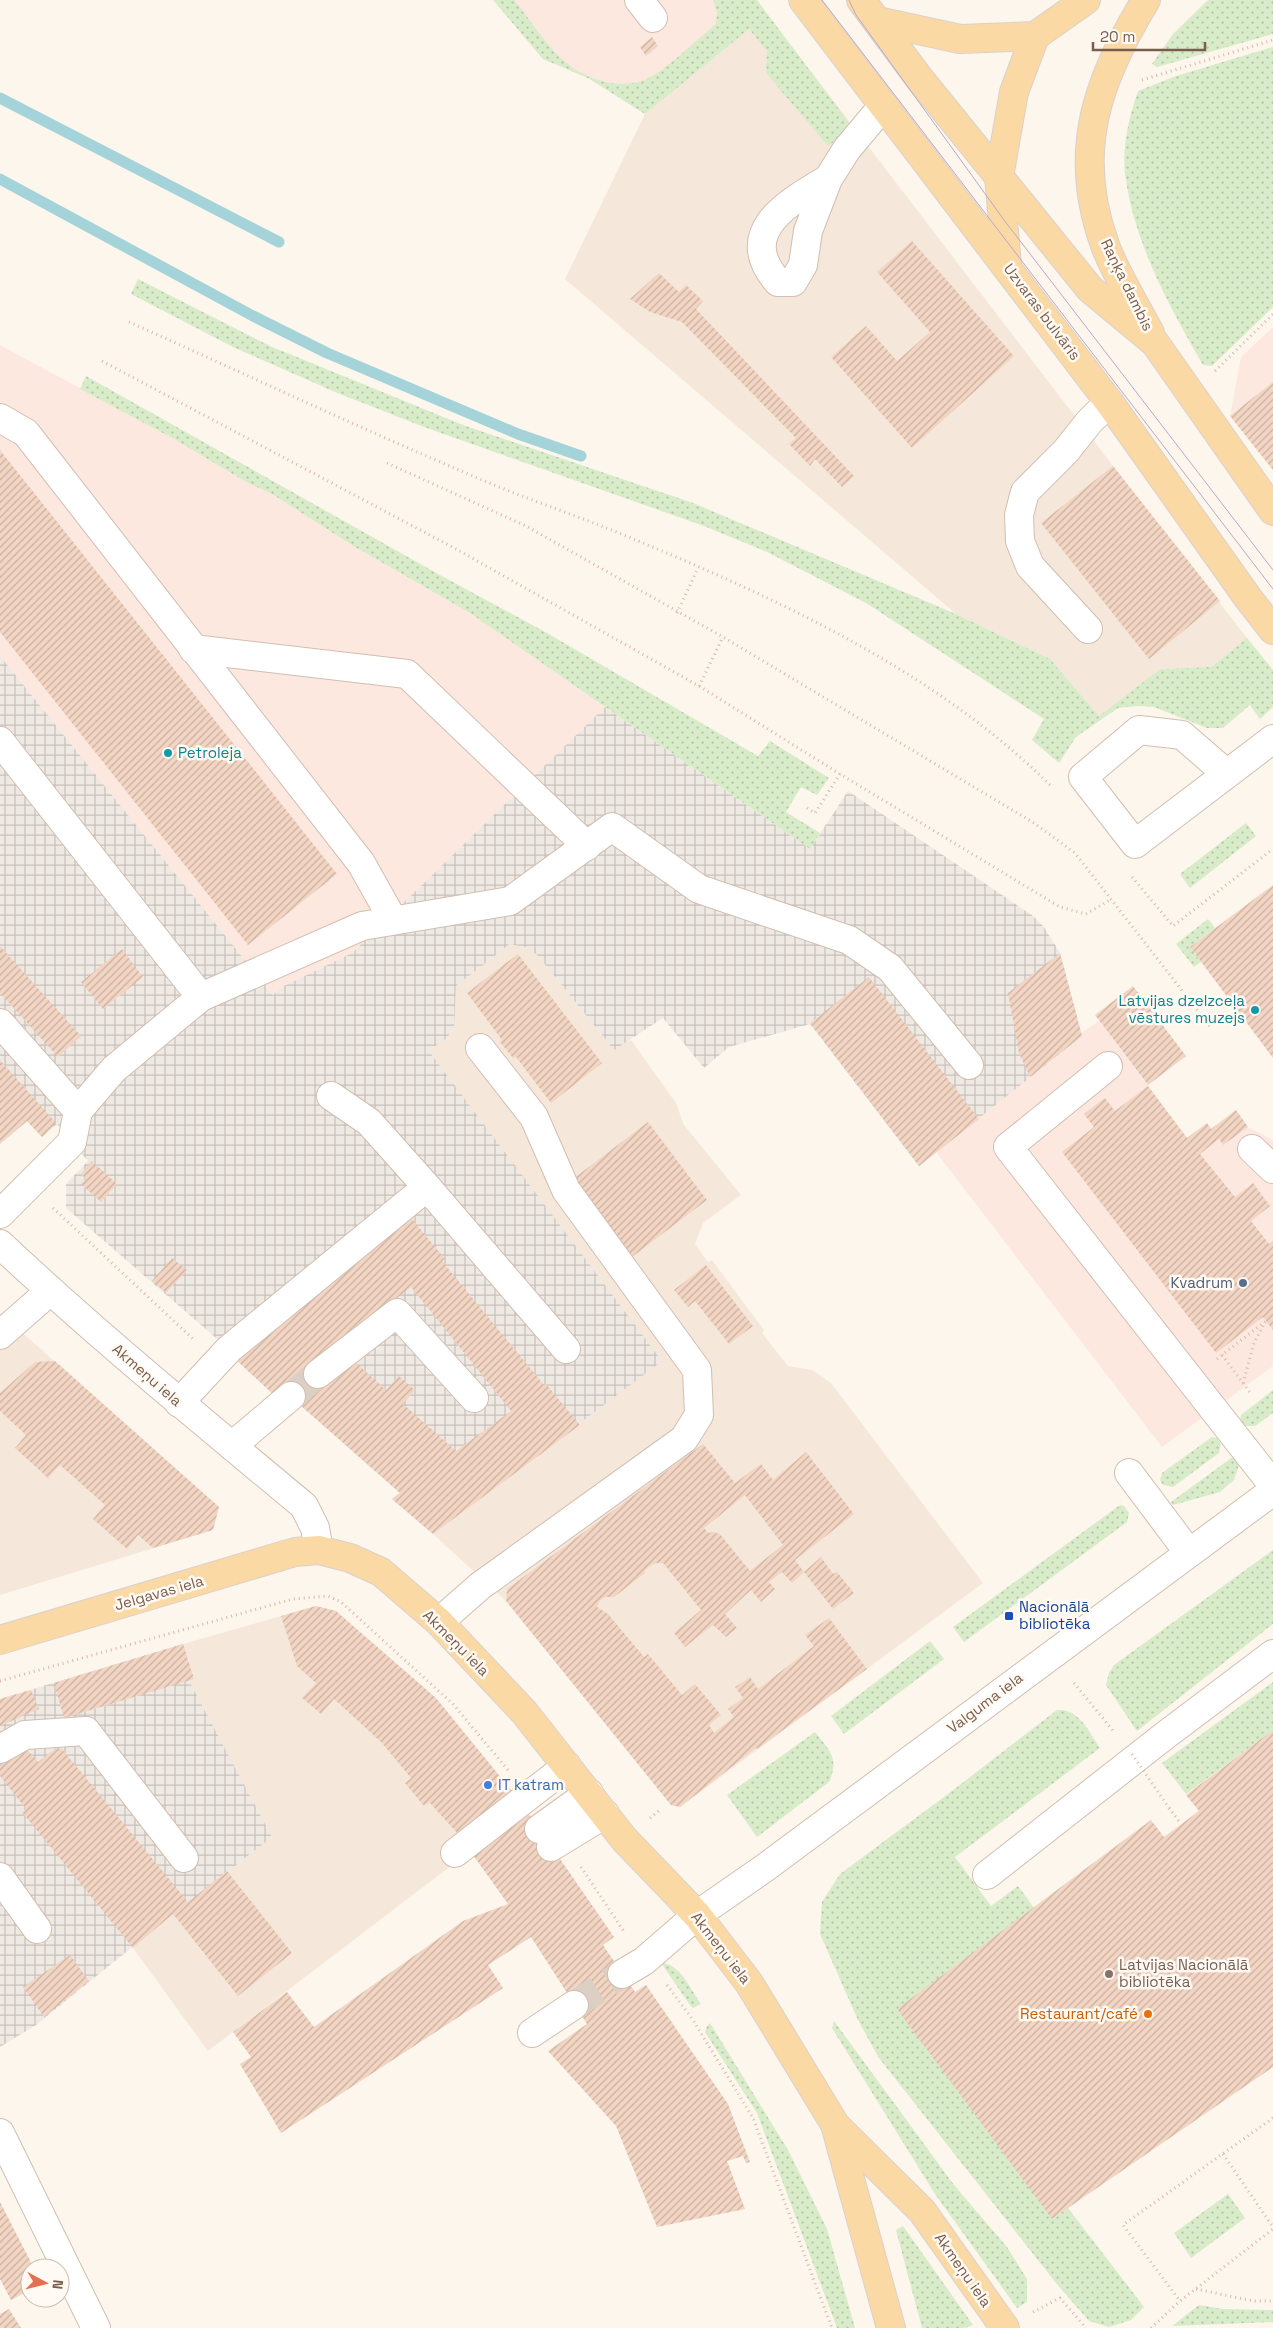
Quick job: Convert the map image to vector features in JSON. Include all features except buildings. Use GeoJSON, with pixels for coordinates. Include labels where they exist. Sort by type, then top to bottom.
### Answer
{"type":"FeatureCollection","features":[{"type":"Feature","properties":{"kind":"main road","name":"Uzvaras bulvāris"},"geometry":{"type":"LineString","coordinates":[[803,0],[1007,265],[1109,402],[1273,630]]}},
{"type":"Feature","properties":{"kind":"main road"},"geometry":{"type":"LineString","coordinates":[[861,0],[919,78],[1090,289],[1155,343],[1273,511]]}},
{"type":"Feature","properties":{"kind":"main road"},"geometry":{"type":"LineString","coordinates":[[877,21],[960,39],[1035,36],[1086,0]]}},
{"type":"Feature","properties":{"kind":"main road","name":"Raņķa dambis"},"geometry":{"type":"LineString","coordinates":[[1146,0],[1134,20],[1099,95],[1090,138],[1090,192],[1105,246],[1155,343]]}},
{"type":"Feature","properties":{"kind":"main road"},"geometry":{"type":"LineString","coordinates":[[1007,265],[999,177],[1014,92],[1035,36]]}},
{"type":"Feature","properties":{"kind":"main road","name":"Akmeņu iela"},"geometry":{"type":"LineString","coordinates":[[319,1550],[350,1558],[380,1572],[439,1622],[524,1712],[624,1839],[697,1915],[749,1983],[836,2126],[922,2212],[1015,2322]]}},
{"type":"Feature","properties":{"kind":"main road","name":"Jelgavas iela"},"geometry":{"type":"LineString","coordinates":[[0,1640],[295,1552],[319,1550]]}},
{"type":"Feature","properties":{"kind":"main road","name":"Akmeņu iela"},"geometry":{"type":"LineString","coordinates":[[836,2126],[891,2328]]}},
{"type":"Feature","properties":{"kind":"street"},"geometry":{"type":"LineString","coordinates":[[828,179],[847,149],[883,106]]}},
{"type":"Feature","properties":{"kind":"street"},"geometry":{"type":"LineString","coordinates":[[1088,630],[1030,566],[1020,541],[1018,515],[1025,492],[1066,451],[1089,422],[1109,402]]}},
{"type":"Feature","properties":{"kind":"street"},"geometry":{"type":"LineString","coordinates":[[0,418],[26,433],[361,863],[393,920]]}},
{"type":"Feature","properties":{"kind":"street"},"geometry":{"type":"LineString","coordinates":[[193,648],[407,674],[586,846]]}},
{"type":"Feature","properties":{"kind":"street"},"geometry":{"type":"LineString","coordinates":[[1226,774],[1182,735],[1139,730],[1083,777],[1136,844],[1273,739]]}},
{"type":"Feature","properties":{"kind":"street"},"geometry":{"type":"LineString","coordinates":[[0,741],[201,997]]}},
{"type":"Feature","properties":{"kind":"street"},"geometry":{"type":"LineString","coordinates":[[0,1214],[72,1142],[78,1110],[114,1069],[201,997],[362,926],[510,901],[612,827],[699,889],[849,940],[890,968],[969,1065]]}},
{"type":"Feature","properties":{"kind":"street"},"geometry":{"type":"LineString","coordinates":[[0,1023],[78,1110]]}},
{"type":"Feature","properties":{"kind":"street"},"geometry":{"type":"LineString","coordinates":[[439,1622],[480,1586],[684,1439],[699,1415],[697,1370],[566,1190],[534,1116],[480,1048]]}},
{"type":"Feature","properties":{"kind":"street"},"geometry":{"type":"LineString","coordinates":[[1108,1066],[1008,1147],[1273,1485]]}},
{"type":"Feature","properties":{"kind":"street"},"geometry":{"type":"LineString","coordinates":[[331,1096],[369,1122],[566,1349]]}},
{"type":"Feature","properties":{"kind":"street"},"geometry":{"type":"LineString","coordinates":[[1252,1149],[1273,1169]]}},
{"type":"Feature","properties":{"kind":"street"},"geometry":{"type":"LineString","coordinates":[[179,1403],[217,1361],[427,1187]]}},
{"type":"Feature","properties":{"kind":"street","name":"Akmeņu iela"},"geometry":{"type":"LineString","coordinates":[[0,1244],[50,1291],[179,1403],[304,1506],[315,1528],[319,1550]]}},
{"type":"Feature","properties":{"kind":"street"},"geometry":{"type":"LineString","coordinates":[[0,1334],[50,1291]]}},
{"type":"Feature","properties":{"kind":"street"},"geometry":{"type":"LineString","coordinates":[[318,1374],[397,1313],[474,1398]]}},
{"type":"Feature","properties":{"kind":"street"},"geometry":{"type":"LineString","coordinates":[[232,1446],[290,1396]]}},
{"type":"Feature","properties":{"kind":"street"},"geometry":{"type":"LineString","coordinates":[[1129,1473],[1189,1553]]}},
{"type":"Feature","properties":{"kind":"street","name":"Valguma iela"},"geometry":{"type":"LineString","coordinates":[[633,1968],[697,1915],[766,1867],[1273,1491]]}},
{"type":"Feature","properties":{"kind":"street"},"geometry":{"type":"LineString","coordinates":[[987,1876],[1163,1737],[1273,1654]]}},
{"type":"Feature","properties":{"kind":"street"},"geometry":{"type":"LineString","coordinates":[[0,1748],[25,1735],[86,1732],[184,1858]]}},
{"type":"Feature","properties":{"kind":"street"},"geometry":{"type":"LineString","coordinates":[[454,1853],[567,1766]]}},
{"type":"Feature","properties":{"kind":"street"},"geometry":{"type":"LineString","coordinates":[[551,1838],[597,1803]]}},
{"type":"Feature","properties":{"kind":"street"},"geometry":{"type":"LineString","coordinates":[[0,1877],[37,1929]]}},
{"type":"Feature","properties":{"kind":"street"},"geometry":{"type":"LineString","coordinates":[[532,2033],[574,2005]]}},
{"type":"Feature","properties":{"kind":"street"},"geometry":{"type":"LineString","coordinates":[[0,2133],[96,2328]]}},
{"type":"Feature","properties":{"kind":"path"},"geometry":{"type":"LineString","coordinates":[[1140,81],[1273,40]]}},
{"type":"Feature","properties":{"kind":"path"},"geometry":{"type":"LineString","coordinates":[[1210,375],[1273,314]]}},
{"type":"Feature","properties":{"kind":"path"},"geometry":{"type":"LineString","coordinates":[[129,322],[467,474],[631,538],[861,645],[946,698],[1036,772],[1057,792]]}},
{"type":"Feature","properties":{"kind":"path"},"geometry":{"type":"LineString","coordinates":[[102,361],[456,549],[699,686],[840,774],[1060,906],[1086,914],[1112,899]]}},
{"type":"Feature","properties":{"kind":"path"},"geometry":{"type":"LineString","coordinates":[[387,463],[526,526],[723,637],[1034,822],[1075,853],[1212,1029]]}},
{"type":"Feature","properties":{"kind":"path"},"geometry":{"type":"LineString","coordinates":[[677,612],[698,568]]}},
{"type":"Feature","properties":{"kind":"path"},"geometry":{"type":"LineString","coordinates":[[699,686],[723,637]]}},
{"type":"Feature","properties":{"kind":"path"},"geometry":{"type":"LineString","coordinates":[[807,808],[815,813],[840,774]]}},
{"type":"Feature","properties":{"kind":"path"},"geometry":{"type":"LineString","coordinates":[[1128,873],[1173,926],[1273,849]]}},
{"type":"Feature","properties":{"kind":"path"},"geometry":{"type":"LineString","coordinates":[[29,1185],[217,1361]]}},
{"type":"Feature","properties":{"kind":"path"},"geometry":{"type":"LineString","coordinates":[[1189,1380],[1266,1321],[1254,1343],[1243,1383]]}},
{"type":"Feature","properties":{"kind":"path"},"geometry":{"type":"LineString","coordinates":[[1222,1355],[1251,1394]]}},
{"type":"Feature","properties":{"kind":"path"},"geometry":{"type":"LineString","coordinates":[[0,1681],[293,1599],[328,1596],[341,1602],[452,1704],[530,1796]]}},
{"type":"Feature","properties":{"kind":"path"},"geometry":{"type":"LineString","coordinates":[[1074,1683],[1113,1731]]}},
{"type":"Feature","properties":{"kind":"path"},"geometry":{"type":"LineString","coordinates":[[1132,1754],[1181,1824]]}},
{"type":"Feature","properties":{"kind":"path"},"geometry":{"type":"LineString","coordinates":[[551,1838],[633,1968],[654,1967],[693,2020],[753,2118],[832,2328]]}},
{"type":"Feature","properties":{"kind":"path"},"geometry":{"type":"LineString","coordinates":[[1180,2301],[1123,2225],[1273,2118]]}},
{"type":"Feature","properties":{"kind":"path"},"geometry":{"type":"LineString","coordinates":[[1151,2328],[1180,2301],[1273,2228],[1223,2154]]}},
{"type":"Feature","properties":{"kind":"path"},"geometry":{"type":"LineString","coordinates":[[1196,2289],[1253,2301],[1273,2301]]}},
{"type":"Feature","properties":{"kind":"path"},"geometry":{"type":"LineString","coordinates":[[1015,2322],[1060,2298],[1086,2328]]}},
{"type":"Feature","properties":{"kind":"shaded area"},"geometry":{"type":"Polygon","coordinates":[[[493,0],[756,0],[767,14],[645,114],[588,78],[543,59],[493,0]]]}},
{"type":"Feature","properties":{"kind":"shaded area"},"geometry":{"type":"Polygon","coordinates":[[[767,14],[1247,638],[1211,667],[1160,669],[1099,716],[1050,659],[956,614],[565,279],[645,114],[767,14]]]}},
{"type":"Feature","properties":{"kind":"shaded area"},"geometry":{"type":"Polygon","coordinates":[[[1273,327],[1273,470],[1230,416],[1241,357],[1273,327]]]}},
{"type":"Feature","properties":{"kind":"shaded area"},"geometry":{"type":"Polygon","coordinates":[[[0,345],[176,440],[246,482],[272,494],[355,547],[470,613],[605,707],[352,953],[282,987],[273,995],[0,656],[0,345]]]}},
{"type":"Feature","properties":{"kind":"shaded area"},"geometry":{"type":"Polygon","coordinates":[[[0,656],[273,995],[282,987],[352,953],[605,707],[810,849],[848,791],[1033,916],[1044,927],[1060,953],[1082,1036],[919,1166],[810,1024],[729,1047],[704,1068],[663,1018],[614,1050],[539,957],[529,948],[510,944],[456,986],[454,1029],[444,1041],[428,1050],[662,1361],[433,1534],[392,1499],[400,1493],[283,1390],[238,1357],[66,1208],[66,1184],[88,1161],[57,1124],[42,1137],[27,1121],[0,1144],[0,656]]]}},
{"type":"Feature","properties":{"kind":"shaded area"},"geometry":{"type":"Polygon","coordinates":[[[510,944],[529,948],[539,957],[613,1049],[631,1040],[676,1103],[684,1125],[741,1195],[703,1223],[695,1244],[708,1262],[712,1260],[764,1330],[762,1333],[788,1366],[812,1370],[831,1383],[983,1583],[680,1807],[671,1805],[506,1601],[433,1534],[580,1425],[428,1050],[444,1041],[454,1029],[456,986],[510,944]]]}},
{"type":"Feature","properties":{"kind":"shaded area"},"geometry":{"type":"Polygon","coordinates":[[[1099,1021],[1187,1138],[1207,1123],[1223,1145],[1248,1127],[1273,1140],[1273,1366],[1162,1447],[936,1152],[1082,1036],[1081,1033],[1099,1021]]]}},
{"type":"Feature","properties":{"kind":"shaded area"},"geometry":{"type":"Polygon","coordinates":[[[0,1313],[219,1507],[213,1530],[0,1595],[0,1313]]]}},
{"type":"Feature","properties":{"kind":"shaded area"},"geometry":{"type":"Polygon","coordinates":[[[316,1606],[336,1611],[516,1796],[456,1862],[208,2051],[133,1948],[173,1914],[272,1837],[188,1681],[194,1679],[183,1644],[316,1606]]]}},
{"type":"Feature","properties":{"kind":"shaded area"},"geometry":{"type":"Polygon","coordinates":[[[183,1644],[194,1679],[189,1681],[272,1837],[36,2025],[0,2047],[0,1699],[183,1644]]]}},
{"type":"Feature","properties":{"kind":"green space"},"geometry":{"type":"Polygon","coordinates":[[[493,0],[514,0],[549,46],[562,59],[582,73],[606,82],[618,84],[643,80],[654,75],[716,24],[717,13],[713,0],[757,0],[853,128],[828,146],[766,73],[767,51],[749,29],[645,114],[588,78],[543,59],[493,0]]]}},
{"type":"Feature","properties":{"kind":"green space"},"geometry":{"type":"Polygon","coordinates":[[[1208,0],[1273,0],[1273,34],[1157,67],[1152,64],[1173,34],[1208,0]]]}},
{"type":"Feature","properties":{"kind":"green space"},"geometry":{"type":"Polygon","coordinates":[[[1273,47],[1273,307],[1212,366],[1203,365],[1166,297],[1136,225],[1124,163],[1129,121],[1138,91],[1176,76],[1273,47]]]}},
{"type":"Feature","properties":{"kind":"green space"},"geometry":{"type":"Polygon","coordinates":[[[138,279],[270,346],[463,425],[693,503],[956,614],[1050,659],[1099,716],[1160,669],[1211,667],[1247,638],[1273,670],[1273,707],[1260,719],[1250,705],[1223,728],[1207,728],[1154,707],[1118,708],[1076,737],[1059,763],[1032,740],[1044,719],[866,603],[767,552],[704,526],[424,427],[335,392],[233,347],[131,294],[138,279]]]}},
{"type":"Feature","properties":{"kind":"green space"},"geometry":{"type":"Polygon","coordinates":[[[86,376],[547,633],[758,756],[770,741],[829,778],[817,795],[801,787],[786,812],[820,833],[810,849],[470,613],[355,547],[272,494],[246,482],[176,440],[80,389],[86,376]]]}},
{"type":"Feature","properties":{"kind":"green space"},"geometry":{"type":"Polygon","coordinates":[[[1246,823],[1256,836],[1190,888],[1180,874],[1246,823]]]}},
{"type":"Feature","properties":{"kind":"green space"},"geometry":{"type":"Polygon","coordinates":[[[1208,919],[1215,928],[1190,947],[1201,962],[1194,967],[1176,944],[1208,919]]]}},
{"type":"Feature","properties":{"kind":"green space"},"geometry":{"type":"Polygon","coordinates":[[[1273,1390],[1273,1413],[1255,1426],[1245,1426],[1240,1421],[1241,1415],[1273,1390]]]}},
{"type":"Feature","properties":{"kind":"green space"},"geometry":{"type":"Polygon","coordinates":[[[1212,1437],[1217,1438],[1221,1444],[1219,1453],[1173,1487],[1163,1485],[1160,1480],[1162,1473],[1212,1437]]]}},
{"type":"Feature","properties":{"kind":"green space"},"geometry":{"type":"Polygon","coordinates":[[[1234,1456],[1239,1465],[1234,1480],[1220,1492],[1173,1505],[1171,1502],[1234,1456]]]}},
{"type":"Feature","properties":{"kind":"green space"},"geometry":{"type":"Polygon","coordinates":[[[1120,1505],[1124,1506],[1129,1513],[1127,1522],[964,1642],[953,1627],[1120,1505]]]}},
{"type":"Feature","properties":{"kind":"green space"},"geometry":{"type":"Polygon","coordinates":[[[1273,1550],[1273,1624],[1137,1731],[1106,1685],[1109,1673],[1114,1665],[1273,1550]]]}},
{"type":"Feature","properties":{"kind":"green space"},"geometry":{"type":"Polygon","coordinates":[[[930,1641],[944,1659],[844,1734],[831,1716],[930,1641]]]}},
{"type":"Feature","properties":{"kind":"green space"},"geometry":{"type":"Polygon","coordinates":[[[1273,1682],[1273,1730],[1186,1794],[1162,1763],[1273,1682]]]}},
{"type":"Feature","properties":{"kind":"green space"},"geometry":{"type":"Polygon","coordinates":[[[1057,1710],[1065,1710],[1083,1722],[1100,1748],[955,1857],[991,1906],[1018,1886],[1034,1908],[1052,2219],[1068,2208],[1144,2307],[1131,2320],[1109,2327],[1089,2321],[1056,2283],[879,2058],[858,2020],[820,1934],[822,1902],[840,1874],[1057,1710]]]}},
{"type":"Feature","properties":{"kind":"green space"},"geometry":{"type":"Polygon","coordinates":[[[815,1732],[828,1749],[833,1760],[832,1774],[829,1782],[757,1837],[727,1795],[815,1732]]]}},
{"type":"Feature","properties":{"kind":"green space"},"geometry":{"type":"Polygon","coordinates":[[[661,1963],[674,1967],[679,1972],[701,2004],[693,2008],[690,2005],[661,1963]]]}},
{"type":"Feature","properties":{"kind":"green space"},"geometry":{"type":"Polygon","coordinates":[[[834,2021],[954,2185],[1007,2247],[1027,2279],[1027,2302],[1017,2308],[935,2194],[832,2028],[834,2021]]]}},
{"type":"Feature","properties":{"kind":"green space"},"geometry":{"type":"Polygon","coordinates":[[[710,2023],[788,2150],[827,2229],[855,2328],[837,2328],[757,2113],[705,2032],[710,2023]]]}},
{"type":"Feature","properties":{"kind":"green space"},"geometry":{"type":"Polygon","coordinates":[[[1228,2194],[1245,2218],[1191,2258],[1174,2233],[1228,2194]]]}},
{"type":"Feature","properties":{"kind":"green space"},"geometry":{"type":"Polygon","coordinates":[[[903,2226],[973,2325],[965,2328],[922,2328],[896,2230],[903,2226]]]}},
{"type":"Feature","properties":{"kind":"green space"},"geometry":{"type":"Polygon","coordinates":[[[1199,2305],[1224,2309],[1273,2310],[1273,2322],[1172,2326],[1199,2305]]]}},
{"type":"Feature","properties":{"kind":"waterway"},"geometry":{"type":"LineString","coordinates":[[0,98],[279,242]]}},
{"type":"Feature","properties":{"kind":"waterway"},"geometry":{"type":"LineString","coordinates":[[0,179],[253,316],[327,353],[518,434],[581,456]]}},
{"type":"Feature","properties":{"kind":"tunnel"},"geometry":{"type":"LineString","coordinates":[[291,1396],[318,1374]]}},
{"type":"Feature","properties":{"kind":"tunnel"},"geometry":{"type":"LineString","coordinates":[[574,2005],[622,1974]]}},
{"type":"Feature","properties":{"kind":"tram line"},"geometry":{"type":"LineString","coordinates":[[822,0],[1273,589]]}},
{"type":"Feature","properties":{"kind":"tram line"},"geometry":{"type":"LineString","coordinates":[[849,0],[856,15],[1004,220],[1273,570]]}},
{"type":"Feature","properties":{"kind":"place","name":"Petroleja"},"geometry":{"type":"Point","coordinates":[168,753]}},
{"type":"Feature","properties":{"kind":"place","name":"Latvijas dzelzceļa vēstures muzejs"},"geometry":{"type":"Point","coordinates":[1255,1010]}},
{"type":"Feature","properties":{"kind":"place","name":"Kvadrum"},"geometry":{"type":"Point","coordinates":[1243,1283]}},
{"type":"Feature","properties":{"kind":"place","name":"Nacionālā bibliotēka"},"geometry":{"type":"Point","coordinates":[1009,1616]}},
{"type":"Feature","properties":{"kind":"place","name":"IT katram"},"geometry":{"type":"Point","coordinates":[488,1785]}},
{"type":"Feature","properties":{"kind":"place","name":"Latvijas Nacionālā bibliotēka"},"geometry":{"type":"Point","coordinates":[1109,1974]}},
{"type":"Feature","properties":{"kind":"place","name":"Restaurant/café"},"geometry":{"type":"Point","coordinates":[1148,2014]}}]}
